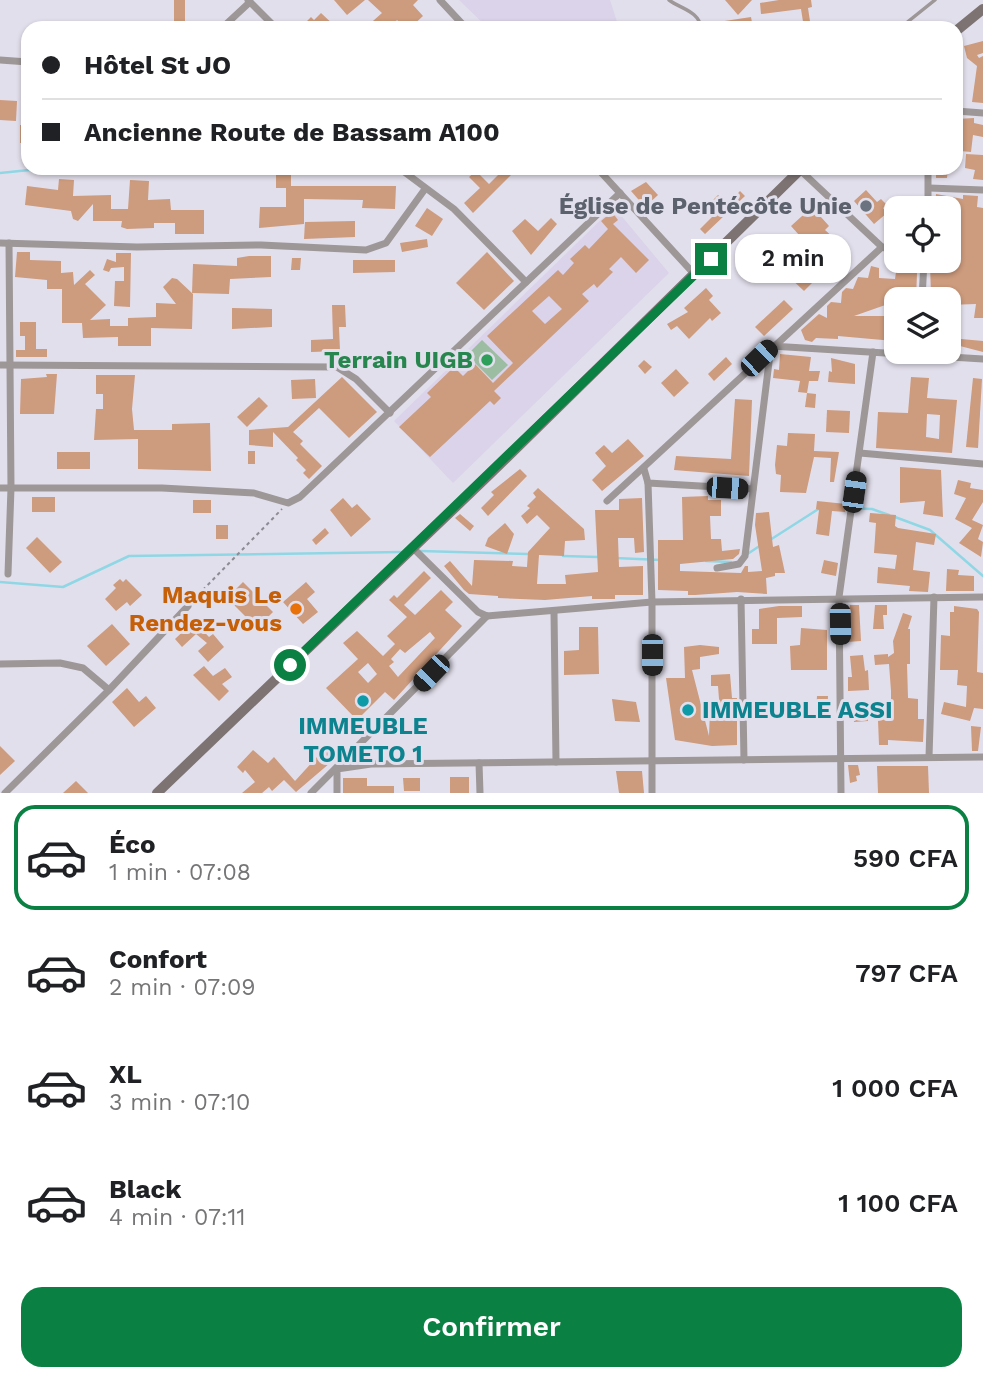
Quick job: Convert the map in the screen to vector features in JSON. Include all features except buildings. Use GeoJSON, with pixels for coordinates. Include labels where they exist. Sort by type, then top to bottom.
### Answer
{"type":"FeatureCollection","features":[{"type":"Feature","properties":{"kind":"main road"},"geometry":{"type":"LineString","coordinates":[[963,25],[983,9]]}},
{"type":"Feature","properties":{"kind":"main road"},"geometry":{"type":"LineString","coordinates":[[157,793],[414,548],[795,175]]}},
{"type":"Feature","properties":{"kind":"street"},"geometry":{"type":"LineString","coordinates":[[440,0],[460,21]]}},
{"type":"Feature","properties":{"kind":"street"},"geometry":{"type":"LineString","coordinates":[[229,21],[249,1],[269,21]]}},
{"type":"Feature","properties":{"kind":"street"},"geometry":{"type":"LineString","coordinates":[[0,60],[21,62]]}},
{"type":"Feature","properties":{"kind":"street"},"geometry":{"type":"LineString","coordinates":[[963,112],[983,113]]}},
{"type":"Feature","properties":{"kind":"street"},"geometry":{"type":"LineString","coordinates":[[408,175],[454,209],[526,282]]}},
{"type":"Feature","properties":{"kind":"street"},"geometry":{"type":"LineString","coordinates":[[603,175],[695,275]]}},
{"type":"Feature","properties":{"kind":"street"},"geometry":{"type":"LineString","coordinates":[[607,501],[771,346],[882,247],[807,175]]}},
{"type":"Feature","properties":{"kind":"street"},"geometry":{"type":"LineString","coordinates":[[928,175],[929,196]]}},
{"type":"Feature","properties":{"kind":"street"},"geometry":{"type":"LineString","coordinates":[[929,188],[983,190]]}},
{"type":"Feature","properties":{"kind":"street"},"geometry":{"type":"LineString","coordinates":[[8,574],[11,488],[10,365],[4,243],[137,247],[261,245],[366,250],[386,243],[425,189]]}},
{"type":"Feature","properties":{"kind":"street"},"geometry":{"type":"LineString","coordinates":[[0,488],[162,488],[254,493],[288,503],[300,497],[390,413],[620,193]]}},
{"type":"Feature","properties":{"kind":"street"},"geometry":{"type":"LineString","coordinates":[[771,346],[884,352]]}},
{"type":"Feature","properties":{"kind":"street"},"geometry":{"type":"LineString","coordinates":[[717,568],[743,562],[771,346]]}},
{"type":"Feature","properties":{"kind":"street"},"geometry":{"type":"LineString","coordinates":[[842,793],[839,597],[873,352]]}},
{"type":"Feature","properties":{"kind":"street"},"geometry":{"type":"LineString","coordinates":[[961,357],[983,359]]}},
{"type":"Feature","properties":{"kind":"street"},"geometry":{"type":"LineString","coordinates":[[0,365],[337,367],[347,372],[390,413]]}},
{"type":"Feature","properties":{"kind":"street"},"geometry":{"type":"LineString","coordinates":[[860,453],[983,464]]}},
{"type":"Feature","properties":{"kind":"street"},"geometry":{"type":"LineString","coordinates":[[643,469],[648,483],[652,602],[652,793]]}},
{"type":"Feature","properties":{"kind":"street"},"geometry":{"type":"LineString","coordinates":[[648,483],[753,489]]}},
{"type":"Feature","properties":{"kind":"street"},"geometry":{"type":"LineString","coordinates":[[414,548],[478,612],[487,616],[652,602],[839,597],[983,597]]}},
{"type":"Feature","properties":{"kind":"street"},"geometry":{"type":"LineString","coordinates":[[929,757],[934,597]]}},
{"type":"Feature","properties":{"kind":"street"},"geometry":{"type":"LineString","coordinates":[[741,599],[744,760]]}},
{"type":"Feature","properties":{"kind":"street"},"geometry":{"type":"LineString","coordinates":[[5,793],[110,690],[188,606]]}},
{"type":"Feature","properties":{"kind":"street"},"geometry":{"type":"LineString","coordinates":[[554,612],[556,762]]}},
{"type":"Feature","properties":{"kind":"street"},"geometry":{"type":"LineString","coordinates":[[311,793],[487,616]]}},
{"type":"Feature","properties":{"kind":"street"},"geometry":{"type":"LineString","coordinates":[[0,664],[60,663],[83,667],[110,690]]}},
{"type":"Feature","properties":{"kind":"street"},"geometry":{"type":"LineString","coordinates":[[337,769],[371,764],[983,757]]}},
{"type":"Feature","properties":{"kind":"street"},"geometry":{"type":"LineString","coordinates":[[479,763],[480,793]]}},
{"type":"Feature","properties":{"kind":"street"},"geometry":{"type":"LineString","coordinates":[[337,769],[337,793]]}},
{"type":"Feature","properties":{"kind":"lane"},"geometry":{"type":"LineString","coordinates":[[669,0],[692,12],[700,21]]}},
{"type":"Feature","properties":{"kind":"lane"},"geometry":{"type":"LineString","coordinates":[[910,21],[935,0]]}},
{"type":"Feature","properties":{"kind":"path"},"geometry":{"type":"LineString","coordinates":[[188,606],[288,503]]}},
{"type":"Feature","properties":{"kind":"shaded area"},"geometry":{"type":"Polygon","coordinates":[[[459,0],[610,0],[617,21],[481,21],[459,0]]]}},
{"type":"Feature","properties":{"kind":"shaded area"},"geometry":{"type":"Polygon","coordinates":[[[614,207],[669,273],[453,483],[394,421],[614,207]]]}},
{"type":"Feature","properties":{"kind":"green space","name":"Terrain UIGB"},"geometry":{"type":"Polygon","coordinates":[[[482,340],[508,365],[492,380],[467,355],[482,340]]]}},
{"type":"Feature","properties":{"kind":"waterway"},"geometry":{"type":"LineString","coordinates":[[0,173],[21,171]]}},
{"type":"Feature","properties":{"kind":"waterway"},"geometry":{"type":"LineString","coordinates":[[770,540],[820,508]]}},
{"type":"Feature","properties":{"kind":"waterway"},"geometry":{"type":"LineString","coordinates":[[844,508],[872,509],[889,515]]}},
{"type":"Feature","properties":{"kind":"waterway"},"geometry":{"type":"LineString","coordinates":[[895,517],[930,530],[983,576]]}},
{"type":"Feature","properties":{"kind":"waterway"},"geometry":{"type":"LineString","coordinates":[[746,555],[761,545]]}},
{"type":"Feature","properties":{"kind":"waterway"},"geometry":{"type":"LineString","coordinates":[[420,551],[528,554]]}},
{"type":"Feature","properties":{"kind":"waterway"},"geometry":{"type":"LineString","coordinates":[[0,582],[63,587],[129,556],[402,552]]}},
{"type":"Feature","properties":{"kind":"waterway"},"geometry":{"type":"LineString","coordinates":[[563,556],[598,557]]}},
{"type":"Feature","properties":{"kind":"waterway"},"geometry":{"type":"LineString","coordinates":[[615,558],[661,560]]}},
{"type":"Feature","properties":{"kind":"waterway"},"geometry":{"type":"LineString","coordinates":[[706,561],[731,562]]}},
{"type":"Feature","properties":{"kind":"place","name":"Église de Pentécôte Unie"},"geometry":{"type":"Point","coordinates":[866,206]}},
{"type":"Feature","properties":{"kind":"place","name":"Terrain UIGB"},"geometry":{"type":"Point","coordinates":[487,360]}},
{"type":"Feature","properties":{"kind":"place","name":"Maquis Le Rendez-vous"},"geometry":{"type":"Point","coordinates":[296,609]}},
{"type":"Feature","properties":{"kind":"place","name":"IMMEUBLE TOMETO 1"},"geometry":{"type":"Point","coordinates":[363,701]}},
{"type":"Feature","properties":{"kind":"place","name":"IMMEUBLE ASSI"},"geometry":{"type":"Point","coordinates":[688,710]}},
{"type":"Feature","properties":{"kind":"route"},"geometry":{"type":"LineString","coordinates":[[290,665],[711,259]]}}]}
